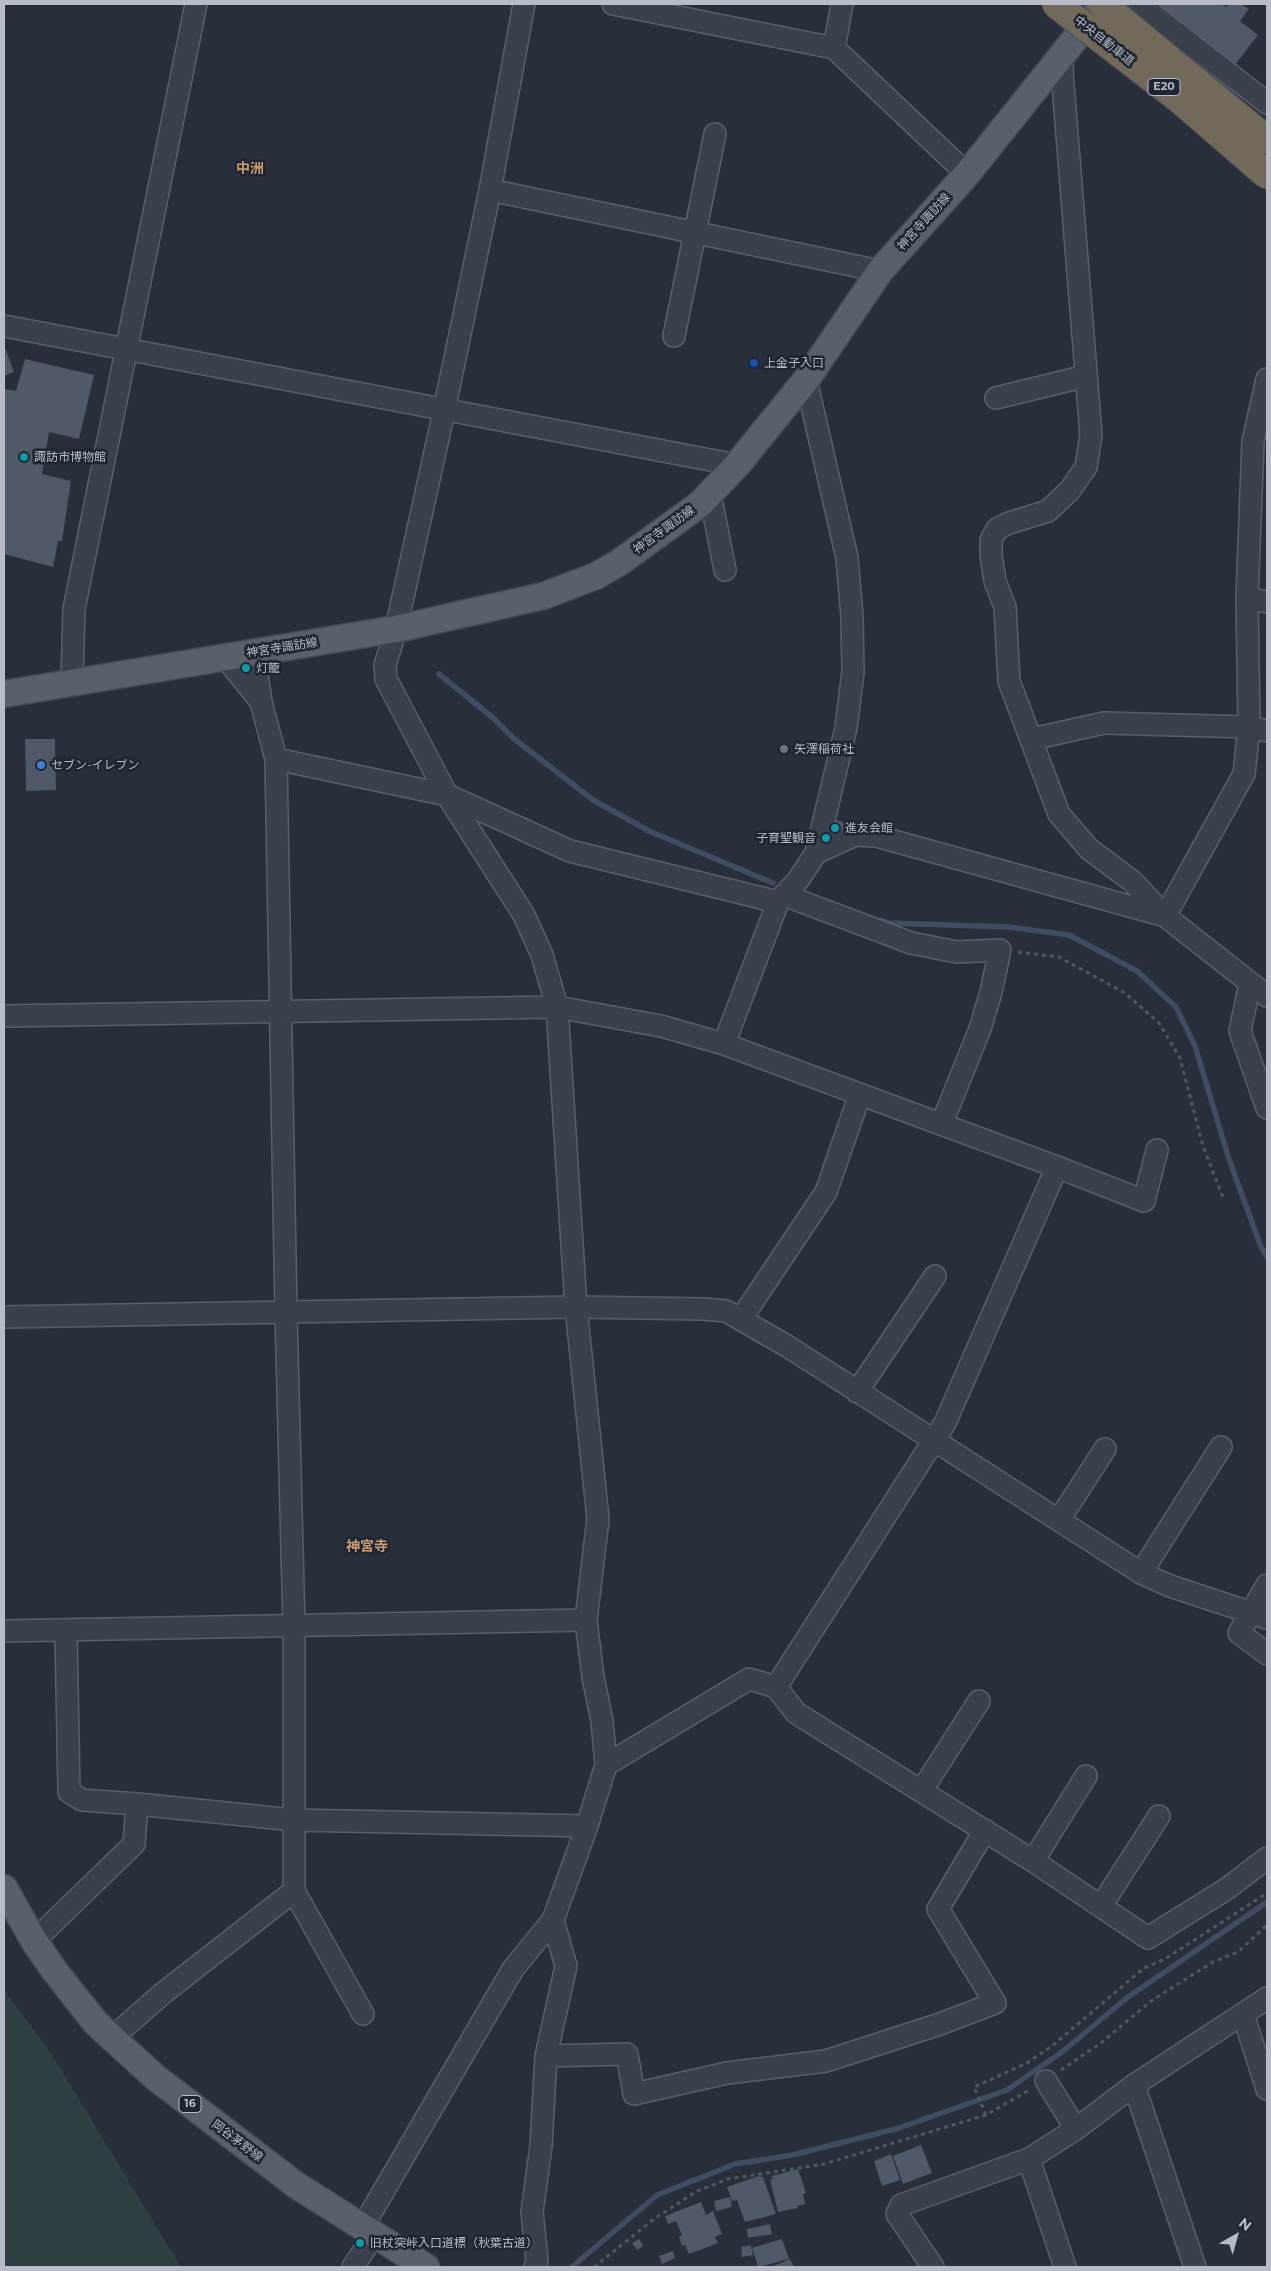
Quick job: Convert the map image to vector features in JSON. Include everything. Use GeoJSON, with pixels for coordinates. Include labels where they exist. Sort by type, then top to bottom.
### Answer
{"type":"FeatureCollection","features":[{"type":"Feature","properties":{"kind":"highway","name":"中央自動車道"},"geometry":{"type":"LineString","coordinates":[[1056,4],[1178,98],[1267,175]]}},
{"type":"Feature","properties":{"kind":"highway","name":"E20"},"geometry":{"type":"LineString","coordinates":[[1103,4],[1267,140]]}},
{"type":"Feature","properties":{"kind":"main road","name":"神宮寺諏訪線"},"geometry":{"type":"LineString","coordinates":[[4,694],[72,681],[396,629],[543,596],[596,576],[679,521],[710,494],[737,465],[806,380],[880,272],[967,174],[1103,4]]}},
{"type":"Feature","properties":{"kind":"main road","name":"岡谷茅野線"},"geometry":{"type":"LineString","coordinates":[[4,1888],[34,1941],[75,1998],[112,2038],[156,2078],[296,2185],[426,2267]]}},
{"type":"Feature","properties":{"kind":"street"},"geometry":{"type":"LineString","coordinates":[[72,681],[74,609],[196,4]]}},
{"type":"Feature","properties":{"kind":"street"},"geometry":{"type":"LineString","coordinates":[[353,2267],[408,2146],[513,1969],[553,1920],[588,1826],[606,1766],[602,1720],[593,1677],[586,1620],[598,1519],[576,1307],[557,1007],[542,955],[524,915],[447,795],[386,679],[387,653],[396,629],[444,411],[490,190],[524,4]]}},
{"type":"Feature","properties":{"kind":"street"},"geometry":{"type":"LineString","coordinates":[[613,4],[834,48],[967,174]]}},
{"type":"Feature","properties":{"kind":"street"},"geometry":{"type":"LineString","coordinates":[[834,48],[842,4]]}},
{"type":"Feature","properties":{"kind":"street"},"geometry":{"type":"LineString","coordinates":[[1139,4],[1267,103]]}},
{"type":"Feature","properties":{"kind":"street"},"geometry":{"type":"LineString","coordinates":[[1063,55],[1062,72],[1091,435],[1086,467],[1070,490],[1048,511],[1009,523],[997,529],[991,540],[991,555],[996,581],[1005,606],[1009,681],[1059,814],[1089,849],[1132,881],[1165,916],[1267,996]]}},
{"type":"Feature","properties":{"kind":"street"},"geometry":{"type":"LineString","coordinates":[[674,336],[715,134]]}},
{"type":"Feature","properties":{"kind":"street"},"geometry":{"type":"LineString","coordinates":[[490,190],[880,272]]}},
{"type":"Feature","properties":{"kind":"street"},"geometry":{"type":"LineString","coordinates":[[4,326],[444,411],[737,465]]}},
{"type":"Feature","properties":{"kind":"street"},"geometry":{"type":"LineString","coordinates":[[996,398],[1086,376]]}},
{"type":"Feature","properties":{"kind":"street"},"geometry":{"type":"LineString","coordinates":[[1165,916],[1244,774],[1258,729],[1257,600],[1260,487],[1253,441],[1267,379]]}},
{"type":"Feature","properties":{"kind":"street"},"geometry":{"type":"LineString","coordinates":[[724,1044],[781,899],[816,853],[846,728],[852,672],[852,617],[847,558],[806,380]]}},
{"type":"Feature","properties":{"kind":"street"},"geometry":{"type":"LineString","coordinates":[[710,494],[725,570]]}},
{"type":"Feature","properties":{"kind":"street"},"geometry":{"type":"LineString","coordinates":[[254,653],[261,702],[276,759],[286,1314],[294,1627],[294,1891],[363,2014]]}},
{"type":"Feature","properties":{"kind":"street"},"geometry":{"type":"LineString","coordinates":[[225,657],[237,674],[249,684],[261,702]]}},
{"type":"Feature","properties":{"kind":"street"},"geometry":{"type":"LineString","coordinates":[[1032,739],[1104,723],[1258,729]]}},
{"type":"Feature","properties":{"kind":"street"},"geometry":{"type":"LineString","coordinates":[[276,759],[447,795],[570,851],[781,899],[911,943],[957,952],[1000,950],[991,992],[980,1029],[942,1123]]}},
{"type":"Feature","properties":{"kind":"street"},"geometry":{"type":"LineString","coordinates":[[816,853],[854,835],[876,836],[1165,916]]}},
{"type":"Feature","properties":{"kind":"street"},"geometry":{"type":"LineString","coordinates":[[1250,983],[1240,1031],[1267,1108]]}},
{"type":"Feature","properties":{"kind":"street"},"geometry":{"type":"LineString","coordinates":[[4,1016],[557,1007],[661,1026],[724,1044],[942,1123],[1144,1201],[1157,1150]]}},
{"type":"Feature","properties":{"kind":"street"},"geometry":{"type":"LineString","coordinates":[[741,1319],[826,1192],[860,1094]]}},
{"type":"Feature","properties":{"kind":"street"},"geometry":{"type":"LineString","coordinates":[[776,1687],[934,1443],[945,1423],[1057,1168]]}},
{"type":"Feature","properties":{"kind":"street"},"geometry":{"type":"LineString","coordinates":[[857,1392],[935,1276]]}},
{"type":"Feature","properties":{"kind":"street"},"geometry":{"type":"LineString","coordinates":[[4,1317],[286,1314],[576,1307],[726,1311],[1141,1573],[1170,1586],[1258,1615]]}},
{"type":"Feature","properties":{"kind":"street"},"geometry":{"type":"LineString","coordinates":[[1141,1573],[1221,1448]]}},
{"type":"Feature","properties":{"kind":"street"},"geometry":{"type":"LineString","coordinates":[[1059,1520],[1105,1449]]}},
{"type":"Feature","properties":{"kind":"street"},"geometry":{"type":"LineString","coordinates":[[1267,1585],[1258,1615],[1239,1633],[1267,1654]]}},
{"type":"Feature","properties":{"kind":"street"},"geometry":{"type":"LineString","coordinates":[[4,1631],[66,1632],[586,1620]]}},
{"type":"Feature","properties":{"kind":"street"},"geometry":{"type":"LineString","coordinates":[[66,1632],[68,1792],[82,1800],[294,1820],[588,1826]]}},
{"type":"Feature","properties":{"kind":"street"},"geometry":{"type":"LineString","coordinates":[[606,1766],[749,1679],[776,1687],[796,1712],[985,1830],[1148,1938],[1228,1888],[1267,1858]]}},
{"type":"Feature","properties":{"kind":"street"},"geometry":{"type":"LineString","coordinates":[[922,1790],[979,1701]]}},
{"type":"Feature","properties":{"kind":"street"},"geometry":{"type":"LineString","coordinates":[[1033,1861],[1086,1776]]}},
{"type":"Feature","properties":{"kind":"street"},"geometry":{"type":"LineString","coordinates":[[34,1941],[134,1844],[137,1804]]}},
{"type":"Feature","properties":{"kind":"street"},"geometry":{"type":"LineString","coordinates":[[1101,1906],[1159,1816]]}},
{"type":"Feature","properties":{"kind":"street"},"geometry":{"type":"LineString","coordinates":[[546,2056],[627,2054],[634,2094],[727,2073],[826,2061],[940,2024],[995,2003],[938,1909],[985,1830]]}},
{"type":"Feature","properties":{"kind":"street"},"geometry":{"type":"LineString","coordinates":[[112,2038],[162,1994],[294,1891]]}},
{"type":"Feature","properties":{"kind":"street"},"geometry":{"type":"LineString","coordinates":[[535,2267],[537,2260],[532,2212],[541,2146],[546,2056],[566,1966],[553,1920]]}},
{"type":"Feature","properties":{"kind":"street"},"geometry":{"type":"LineString","coordinates":[[933,2267],[897,2214],[902,2205],[1029,2159],[1076,2129],[1134,2085],[1267,1998]]}},
{"type":"Feature","properties":{"kind":"street"},"geometry":{"type":"LineString","coordinates":[[1243,2014],[1267,2089]]}},
{"type":"Feature","properties":{"kind":"street"},"geometry":{"type":"LineString","coordinates":[[1046,2081],[1076,2129]]}},
{"type":"Feature","properties":{"kind":"street"},"geometry":{"type":"LineString","coordinates":[[1134,2085],[1195,2267]]}},
{"type":"Feature","properties":{"kind":"street"},"geometry":{"type":"LineString","coordinates":[[1029,2159],[1065,2267]]}},
{"type":"Feature","properties":{"kind":"path"},"geometry":{"type":"LineString","coordinates":[[1000,950],[1059,957],[1125,993],[1159,1022],[1180,1058],[1203,1146],[1224,1200]]}},
{"type":"Feature","properties":{"kind":"path"},"geometry":{"type":"LineString","coordinates":[[985,2113],[974,2087],[1033,2058],[1059,2040],[1144,1968],[1165,1959],[1267,1893]]}},
{"type":"Feature","properties":{"kind":"path"},"geometry":{"type":"LineString","coordinates":[[594,2267],[654,2219],[697,2191],[728,2179],[824,2164],[985,2113],[1046,2081],[1102,2043],[1151,2001],[1213,1962],[1238,1952],[1267,1925]]}},
{"type":"Feature","properties":{"kind":"shaded area"},"geometry":{"type":"Polygon","coordinates":[[[4,1990],[49,2050],[181,2267],[4,2267],[4,1990]]]}},
{"type":"Feature","properties":{"kind":"building"},"geometry":{"type":"Polygon","coordinates":[[[1154,4],[1222,4],[1226,7],[1229,4],[1241,4],[1249,9],[1240,21],[1258,35],[1234,66],[1154,4]]]}},
{"type":"Feature","properties":{"kind":"building"},"geometry":{"type":"Polygon","coordinates":[[[4,345],[14,372],[4,376],[4,345]]]}},
{"type":"Feature","properties":{"kind":"building","name":"諏訪市博物館"},"geometry":{"type":"Polygon","coordinates":[[[25,359],[94,375],[79,439],[49,432],[42,474],[71,481],[62,541],[58,541],[53,567],[4,554],[4,389],[16,391],[25,359]]]}},
{"type":"Feature","properties":{"kind":"building","name":"セブン-イレブン"},"geometry":{"type":"Polygon","coordinates":[[[25,739],[55,739],[56,790],[26,791],[25,739]]]}},
{"type":"Feature","properties":{"kind":"building","name":"進友会館"},"geometry":{"type":"Polygon","coordinates":[[[829,818],[846,823],[841,838],[825,833],[829,818]]]}},
{"type":"Feature","properties":{"kind":"building"},"geometry":{"type":"Polygon","coordinates":[[[921,2145],[932,2173],[903,2184],[893,2156],[921,2145]]]}},
{"type":"Feature","properties":{"kind":"building"},"geometry":{"type":"Polygon","coordinates":[[[891,2154],[900,2180],[882,2186],[874,2161],[891,2154]]]}},
{"type":"Feature","properties":{"kind":"building"},"geometry":{"type":"Polygon","coordinates":[[[798,2169],[806,2193],[803,2194],[805,2204],[797,2206],[798,2208],[778,2212],[770,2180],[773,2179],[772,2176],[798,2169]]]}},
{"type":"Feature","properties":{"kind":"building"},"geometry":{"type":"Polygon","coordinates":[[[759,2176],[763,2177],[776,2214],[745,2222],[737,2200],[732,2201],[727,2187],[759,2176]]]}},
{"type":"Feature","properties":{"kind":"building"},"geometry":{"type":"Polygon","coordinates":[[[730,2197],[732,2207],[716,2211],[714,2201],[730,2197]]]}},
{"type":"Feature","properties":{"kind":"building"},"geometry":{"type":"Polygon","coordinates":[[[701,2202],[706,2215],[713,2211],[722,2234],[715,2237],[718,2243],[689,2254],[685,2245],[682,2246],[679,2237],[682,2235],[676,2221],[668,2224],[665,2216],[701,2202]]]}},
{"type":"Feature","properties":{"kind":"building"},"geometry":{"type":"Polygon","coordinates":[[[770,2224],[772,2234],[748,2238],[747,2229],[770,2224]]]}},
{"type":"Feature","properties":{"kind":"building"},"geometry":{"type":"Polygon","coordinates":[[[639,2239],[643,2246],[637,2250],[632,2243],[639,2239]]]}},
{"type":"Feature","properties":{"kind":"building"},"geometry":{"type":"Polygon","coordinates":[[[782,2239],[789,2259],[758,2267],[752,2248],[782,2239]]]}},
{"type":"Feature","properties":{"kind":"building"},"geometry":{"type":"Polygon","coordinates":[[[751,2245],[753,2255],[742,2257],[741,2247],[751,2245]]]}},
{"type":"Feature","properties":{"kind":"building"},"geometry":{"type":"Polygon","coordinates":[[[673,2251],[675,2258],[662,2264],[659,2256],[673,2251]]]}},
{"type":"Feature","properties":{"kind":"building"},"geometry":{"type":"Polygon","coordinates":[[[790,2259],[794,2267],[771,2267],[790,2259]]]}},
{"type":"Feature","properties":{"kind":"waterway"},"geometry":{"type":"LineString","coordinates":[[439,674],[492,717],[513,738],[593,800],[649,831],[773,883]]}},
{"type":"Feature","properties":{"kind":"waterway"},"geometry":{"type":"LineString","coordinates":[[880,920],[888,923],[1009,927],[1069,935],[1137,971],[1176,1007],[1195,1046],[1229,1159],[1261,1247],[1267,1257]]}},
{"type":"Feature","properties":{"kind":"waterway"},"geometry":{"type":"LineString","coordinates":[[572,2267],[657,2195],[735,2164],[793,2155],[899,2128],[1007,2090],[1062,2052],[1128,1997],[1267,1902]]}},
{"type":"Feature","properties":{"kind":"place","name":"上金子入口"},"geometry":{"type":"Point","coordinates":[754,363]}},
{"type":"Feature","properties":{"kind":"place","name":"諏訪市博物館"},"geometry":{"type":"Point","coordinates":[24,457]}},
{"type":"Feature","properties":{"kind":"place","name":"灯籠"},"geometry":{"type":"Point","coordinates":[246,668]}},
{"type":"Feature","properties":{"kind":"place","name":"矢澤稲荷社"},"geometry":{"type":"Point","coordinates":[784,749]}},
{"type":"Feature","properties":{"kind":"place","name":"セブン-イレブン"},"geometry":{"type":"Point","coordinates":[41,765]}},
{"type":"Feature","properties":{"kind":"place","name":"進友会館"},"geometry":{"type":"Point","coordinates":[835,828]}},
{"type":"Feature","properties":{"kind":"place","name":"子育聖観音"},"geometry":{"type":"Point","coordinates":[826,838]}},
{"type":"Feature","properties":{"kind":"place","name":"旧杖突峠入口道標（秋葉古道）"},"geometry":{"type":"Point","coordinates":[360,2243]}},
{"type":"Feature","properties":{"kind":"district","name":"中洲"},"geometry":{"type":"Point","coordinates":[250,169]}},
{"type":"Feature","properties":{"kind":"district","name":"神宮寺"},"geometry":{"type":"Point","coordinates":[367,1547]}}]}
